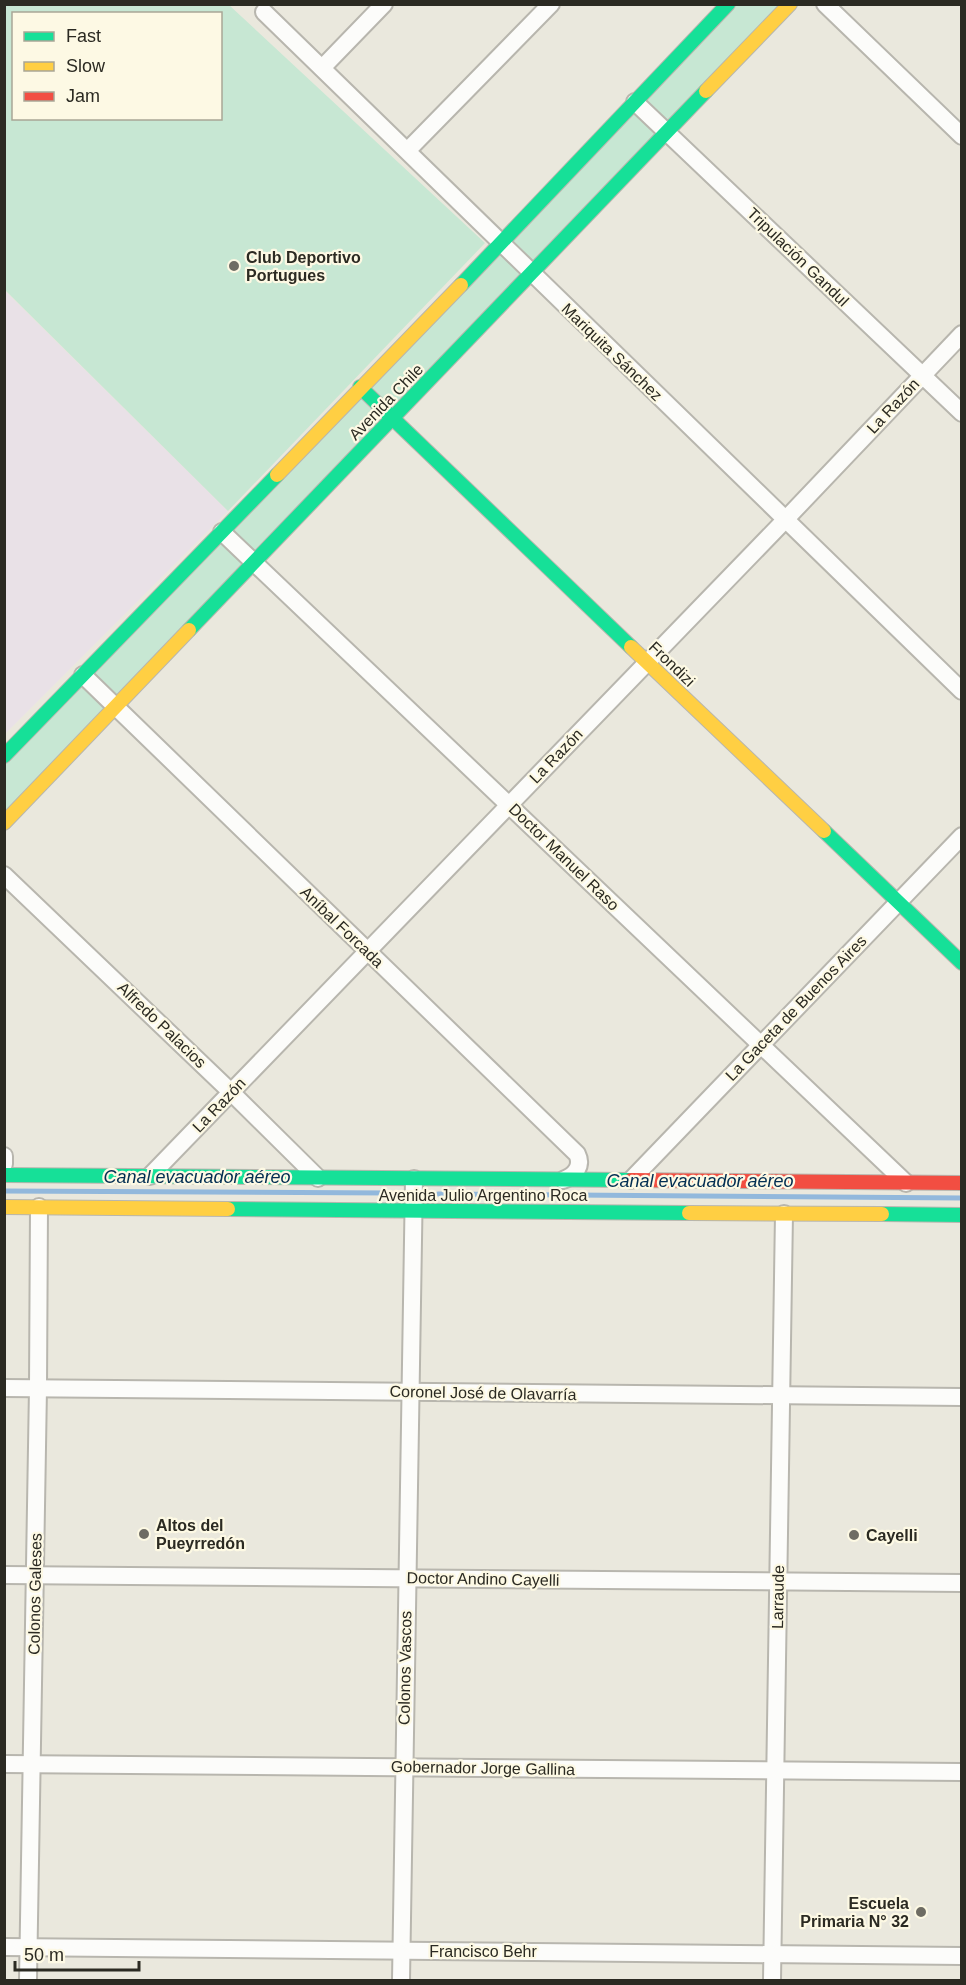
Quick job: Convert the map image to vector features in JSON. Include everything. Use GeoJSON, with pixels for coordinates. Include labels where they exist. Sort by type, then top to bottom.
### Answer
{"type":"FeatureCollection","features":[{"type":"Feature","properties":{"kind":"main road","name":"Avenida Chile"},"geometry":{"type":"LineString","coordinates":[[4,756],[501,243],[728,4]]}},
{"type":"Feature","properties":{"kind":"main road","name":"Avenida Chile"},"geometry":{"type":"LineString","coordinates":[[4,823],[790,4]]}},
{"type":"Feature","properties":{"kind":"main road","name":"Frondizi"},"geometry":{"type":"LineString","coordinates":[[360,387],[962,963]]}},
{"type":"Feature","properties":{"kind":"main road","name":"Avenida Julio Argentino Roca"},"geometry":{"type":"LineString","coordinates":[[4,1175],[962,1183]]}},
{"type":"Feature","properties":{"kind":"main road","name":"Avenida Julio Argentino Roca"},"geometry":{"type":"LineString","coordinates":[[4,1207],[962,1215]]}},
{"type":"Feature","properties":{"kind":"street"},"geometry":{"type":"LineString","coordinates":[[322,68],[384,4]]}},
{"type":"Feature","properties":{"kind":"street"},"geometry":{"type":"LineString","coordinates":[[408,150],[551,4]]}},
{"type":"Feature","properties":{"kind":"street"},"geometry":{"type":"LineString","coordinates":[[825,4],[962,136]]}},
{"type":"Feature","properties":{"kind":"street","name":"Mariquita Sánchez"},"geometry":{"type":"LineString","coordinates":[[264,12],[962,691]]}},
{"type":"Feature","properties":{"kind":"street","name":"Tripulación Gandul"},"geometry":{"type":"LineString","coordinates":[[635,102],[962,413]]}},
{"type":"Feature","properties":{"kind":"street","name":"La Razón"},"geometry":{"type":"LineString","coordinates":[[150,1176],[962,334]]}},
{"type":"Feature","properties":{"kind":"street","name":"Doctor Manuel Raso"},"geometry":{"type":"LineString","coordinates":[[222,532],[906,1183]]}},
{"type":"Feature","properties":{"kind":"street","name":"Aníbal Forcada"},"geometry":{"type":"LineString","coordinates":[[82,675],[577,1154],[578,1170],[563,1180]]}},
{"type":"Feature","properties":{"kind":"street","name":"La Gaceta de Buenos Aires"},"geometry":{"type":"LineString","coordinates":[[631,1180],[962,836]]}},
{"type":"Feature","properties":{"kind":"street","name":"Alfredo Palacios"},"geometry":{"type":"LineString","coordinates":[[4,875],[318,1178]]}},
{"type":"Feature","properties":{"kind":"street"},"geometry":{"type":"LineString","coordinates":[[4,1156],[4,1164]]}},
{"type":"Feature","properties":{"kind":"street","name":"Colonos Vascos"},"geometry":{"type":"LineString","coordinates":[[401,1980],[414,1179]]}},
{"type":"Feature","properties":{"kind":"street","name":"Colonos Galeses"},"geometry":{"type":"LineString","coordinates":[[28,1980],[39,1208]]}},
{"type":"Feature","properties":{"kind":"street","name":"Larraude"},"geometry":{"type":"LineString","coordinates":[[772,1980],[784,1214]]}},
{"type":"Feature","properties":{"kind":"street","name":"Coronel José de Olavarría"},"geometry":{"type":"LineString","coordinates":[[4,1388],[962,1397]]}},
{"type":"Feature","properties":{"kind":"street","name":"Doctor Andino Cayelli"},"geometry":{"type":"LineString","coordinates":[[4,1575],[962,1583]]}},
{"type":"Feature","properties":{"kind":"street","name":"Gobernador Jorge Gallina"},"geometry":{"type":"LineString","coordinates":[[4,1764],[962,1772]]}},
{"type":"Feature","properties":{"kind":"street","name":"Francisco Behr"},"geometry":{"type":"LineString","coordinates":[[4,1947],[962,1956]]}},
{"type":"Feature","properties":{"kind":"shaded area"},"geometry":{"type":"Polygon","coordinates":[[[4,290],[228,511],[5,734],[4,734],[4,290]]]}},
{"type":"Feature","properties":{"kind":"green space","name":"Club Deportivo Portugues"},"geometry":{"type":"Polygon","coordinates":[[[4,5],[229,5],[485,243],[228,511],[5,290],[4,5]]]}},
{"type":"Feature","properties":{"kind":"green space"},"geometry":{"type":"Polygon","coordinates":[[[728,5],[790,5],[5,823],[5,756],[728,5]]]}},
{"type":"Feature","properties":{"kind":"waterway","name":"Canal evacuador aéreo"},"geometry":{"type":"LineString","coordinates":[[4,1191],[389,1193]]}},
{"type":"Feature","properties":{"kind":"waterway","name":"Canal evacuador aéreo"},"geometry":{"type":"LineString","coordinates":[[438,1194],[962,1198]]}},
{"type":"Feature","properties":{"kind":"traffic: fast"},"geometry":{"type":"LineString","coordinates":[[461,285],[728,4]]}},
{"type":"Feature","properties":{"kind":"traffic: fast"},"geometry":{"type":"LineString","coordinates":[[189,630],[706,91]]}},
{"type":"Feature","properties":{"kind":"traffic: fast"},"geometry":{"type":"LineString","coordinates":[[360,387],[631,647]]}},
{"type":"Feature","properties":{"kind":"traffic: fast"},"geometry":{"type":"LineString","coordinates":[[4,756],[277,475]]}},
{"type":"Feature","properties":{"kind":"traffic: fast"},"geometry":{"type":"LineString","coordinates":[[824,831],[962,963]]}},
{"type":"Feature","properties":{"kind":"traffic: fast"},"geometry":{"type":"LineString","coordinates":[[4,1175],[631,1180]]}},
{"type":"Feature","properties":{"kind":"traffic: fast"},"geometry":{"type":"LineString","coordinates":[[228,1209],[689,1213]]}},
{"type":"Feature","properties":{"kind":"traffic: fast"},"geometry":{"type":"LineString","coordinates":[[882,1214],[962,1215]]}},
{"type":"Feature","properties":{"kind":"traffic: slow"},"geometry":{"type":"LineString","coordinates":[[706,91],[790,4]]}},
{"type":"Feature","properties":{"kind":"traffic: slow"},"geometry":{"type":"LineString","coordinates":[[277,475],[461,285]]}},
{"type":"Feature","properties":{"kind":"traffic: slow"},"geometry":{"type":"LineString","coordinates":[[4,823],[189,630]]}},
{"type":"Feature","properties":{"kind":"traffic: slow"},"geometry":{"type":"LineString","coordinates":[[631,647],[824,831]]}},
{"type":"Feature","properties":{"kind":"traffic: slow"},"geometry":{"type":"LineString","coordinates":[[4,1207],[228,1209]]}},
{"type":"Feature","properties":{"kind":"traffic: slow"},"geometry":{"type":"LineString","coordinates":[[689,1213],[882,1214]]}},
{"type":"Feature","properties":{"kind":"traffic: jam"},"geometry":{"type":"LineString","coordinates":[[631,1180],[962,1183]]}},
{"type":"Feature","properties":{"kind":"place","name":"Club Deportivo Portugues"},"geometry":{"type":"Point","coordinates":[234,266]}},
{"type":"Feature","properties":{"kind":"place","name":"Altos del Pueyrredón"},"geometry":{"type":"Point","coordinates":[144,1534]}},
{"type":"Feature","properties":{"kind":"place","name":"Cayelli"},"geometry":{"type":"Point","coordinates":[854,1535]}},
{"type":"Feature","properties":{"kind":"place","name":"Escuela Primaria N° 32"},"geometry":{"type":"Point","coordinates":[921,1912]}}]}
